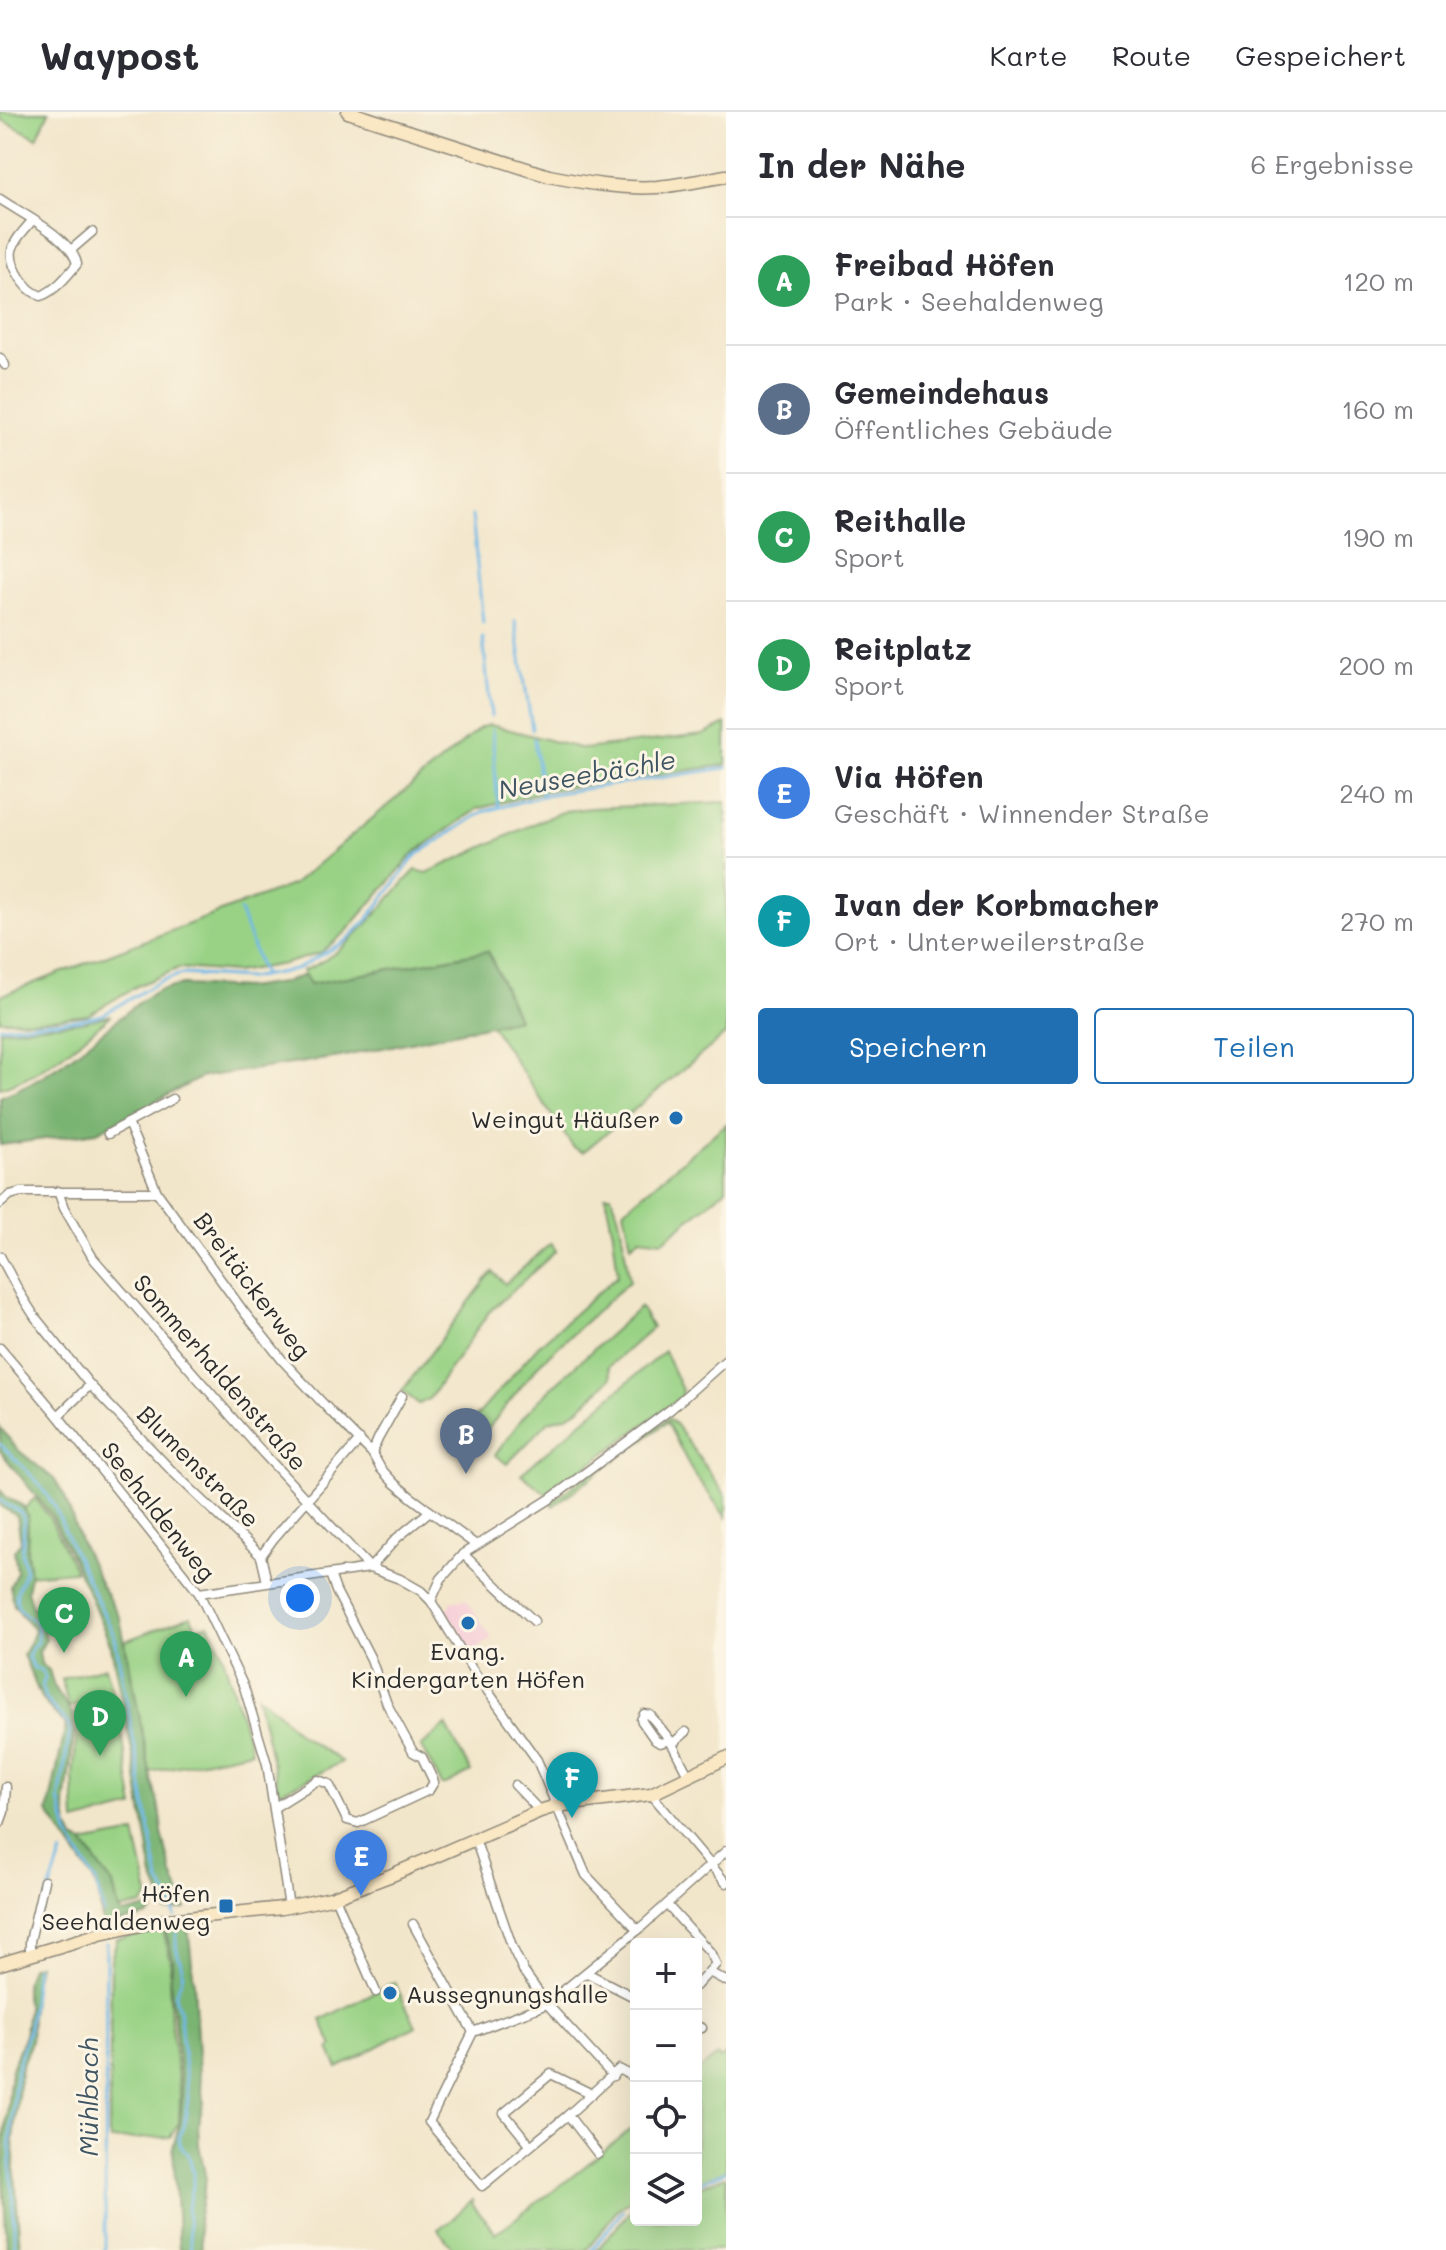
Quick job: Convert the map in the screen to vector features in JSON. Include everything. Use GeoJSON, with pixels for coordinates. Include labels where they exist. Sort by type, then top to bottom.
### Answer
{"type":"FeatureCollection","features":[{"type":"Feature","properties":{"kind":"street"},"geometry":{"type":"LineString","coordinates":[[348,112],[549,176],[583,183],[657,187],[726,176]]}},
{"type":"Feature","properties":{"kind":"street"},"geometry":{"type":"LineString","coordinates":[[0,199],[62,241],[71,250],[77,264],[54,288],[41,296],[31,291],[10,257],[13,246],[32,221]]}},
{"type":"Feature","properties":{"kind":"street"},"geometry":{"type":"LineString","coordinates":[[71,250],[92,232]]}},
{"type":"Feature","properties":{"kind":"street"},"geometry":{"type":"LineString","coordinates":[[108,1134],[172,1099]]}},
{"type":"Feature","properties":{"kind":"street","name":"Breitäckerweg"},"geometry":{"type":"LineString","coordinates":[[128,1123],[157,1192],[276,1352],[372,1453],[394,1483],[476,1545]]}},
{"type":"Feature","properties":{"kind":"street","name":"Sommerhaldenstraße"},"geometry":{"type":"LineString","coordinates":[[58,1191],[64,1208],[93,1258],[263,1453],[370,1568]]}},
{"type":"Feature","properties":{"kind":"street"},"geometry":{"type":"LineString","coordinates":[[0,1204],[10,1195],[21,1192],[157,1192]]}},
{"type":"Feature","properties":{"kind":"street","name":"Blumenstraße"},"geometry":{"type":"LineString","coordinates":[[0,1256],[35,1317],[90,1385],[171,1470],[261,1556],[267,1582]]}},
{"type":"Feature","properties":{"kind":"street","name":"Seehaldenweg"},"geometry":{"type":"LineString","coordinates":[[0,1348],[199,1593],[244,1687],[267,1764],[286,1908]]}},
{"type":"Feature","properties":{"kind":"street"},"geometry":{"type":"LineString","coordinates":[[431,1601],[441,1579],[463,1554],[550,1499],[671,1409],[726,1360]]}},
{"type":"Feature","properties":{"kind":"street"},"geometry":{"type":"LineString","coordinates":[[58,1416],[90,1385]]}},
{"type":"Feature","properties":{"kind":"street"},"geometry":{"type":"LineString","coordinates":[[372,1453],[402,1396]]}},
{"type":"Feature","properties":{"kind":"street"},"geometry":{"type":"LineString","coordinates":[[261,1556],[360,1440]]}},
{"type":"Feature","properties":{"kind":"street"},"geometry":{"type":"LineString","coordinates":[[370,1568],[397,1538],[430,1511]]}},
{"type":"Feature","properties":{"kind":"street"},"geometry":{"type":"LineString","coordinates":[[463,1554],[534,1621]]}},
{"type":"Feature","properties":{"kind":"street"},"geometry":{"type":"LineString","coordinates":[[199,1593],[370,1568],[421,1591],[431,1601],[472,1669],[537,1760],[586,1875],[638,1930]]}},
{"type":"Feature","properties":{"kind":"street"},"geometry":{"type":"LineString","coordinates":[[275,1807],[318,1780],[329,1784],[347,1820],[358,1823],[429,1790],[434,1782],[422,1757],[413,1752],[387,1704],[371,1659],[330,1574]]}},
{"type":"Feature","properties":{"kind":"street"},"geometry":{"type":"LineString","coordinates":[[686,1732],[671,1742],[689,1777]]}},
{"type":"Feature","properties":{"kind":"street"},"geometry":{"type":"LineString","coordinates":[[0,1964],[100,1934],[170,1919],[286,1908],[335,1897],[540,1811],[556,1806],[651,1794],[726,1758]]}},
{"type":"Feature","properties":{"kind":"street"},"geometry":{"type":"LineString","coordinates":[[515,1785],[540,1811]]}},
{"type":"Feature","properties":{"kind":"street"},"geometry":{"type":"LineString","coordinates":[[0,1823],[6,1787]]}},
{"type":"Feature","properties":{"kind":"street"},"geometry":{"type":"LineString","coordinates":[[651,1794],[726,1883]]}},
{"type":"Feature","properties":{"kind":"street"},"geometry":{"type":"LineString","coordinates":[[475,1839],[517,1960],[547,2004],[616,2072],[630,2076]]}},
{"type":"Feature","properties":{"kind":"street"},"geometry":{"type":"LineString","coordinates":[[616,2072],[482,2186],[429,2122],[473,2032],[547,2004],[638,1930],[726,1851]]}},
{"type":"Feature","properties":{"kind":"street"},"geometry":{"type":"LineString","coordinates":[[30,1956],[30,1941],[44,1881]]}},
{"type":"Feature","properties":{"kind":"street"},"geometry":{"type":"LineString","coordinates":[[335,1897],[376,1992]]}},
{"type":"Feature","properties":{"kind":"street"},"geometry":{"type":"LineString","coordinates":[[667,1905],[710,1952],[716,1964],[702,1980]]}},
{"type":"Feature","properties":{"kind":"street"},"geometry":{"type":"LineString","coordinates":[[413,1924],[473,2032]]}},
{"type":"Feature","properties":{"kind":"street"},"geometry":{"type":"LineString","coordinates":[[709,1972],[726,1981]]}},
{"type":"Feature","properties":{"kind":"street"},"geometry":{"type":"LineString","coordinates":[[587,1973],[630,1995]]}},
{"type":"Feature","properties":{"kind":"street"},"geometry":{"type":"LineString","coordinates":[[530,2145],[504,2113],[551,2074],[592,2094]]}},
{"type":"Feature","properties":{"kind":"street"},"geometry":{"type":"LineString","coordinates":[[568,2115],[598,2154]]}},
{"type":"Feature","properties":{"kind":"shaded area","name":"Evang. Kindergarten Höfen"},"geometry":{"type":"Polygon","coordinates":[[[466,1599],[492,1638],[472,1652],[443,1609],[451,1607],[451,1602],[466,1599]]]}},
{"type":"Feature","properties":{"kind":"green space"},"geometry":{"type":"Polygon","coordinates":[[[0,112],[49,112],[37,138],[0,119],[0,112]]]}},
{"type":"Feature","properties":{"kind":"green space"},"geometry":{"type":"Polygon","coordinates":[[[726,724],[726,765],[548,790],[477,809],[413,854],[346,932],[320,953],[284,964],[235,972],[179,968],[137,986],[88,1015],[36,1021],[0,1020],[0,996],[294,884],[480,728],[495,726],[583,749],[703,735],[726,724]]]}},
{"type":"Feature","properties":{"kind":"green space"},"geometry":{"type":"Polygon","coordinates":[[[726,802],[726,1034],[583,1152],[573,1147],[491,1025],[518,1019],[488,951],[309,984],[302,971],[320,963],[351,940],[416,870],[427,873],[565,811],[726,802]]]}},
{"type":"Feature","properties":{"kind":"green space"},"geometry":{"type":"Polygon","coordinates":[[[488,951],[518,1019],[340,1057],[202,1077],[97,1132],[0,1145],[0,1097],[57,1067],[159,990],[183,985],[247,988],[281,983],[305,975],[310,984],[488,951]]]}},
{"type":"Feature","properties":{"kind":"green space"},"geometry":{"type":"Polygon","coordinates":[[[112,1015],[46,1066],[0,1088],[0,1030],[82,1022],[112,1015]]]}},
{"type":"Feature","properties":{"kind":"green space"},"geometry":{"type":"Polygon","coordinates":[[[726,1124],[726,1189],[663,1241],[640,1238],[631,1245],[624,1210],[726,1124]]]}},
{"type":"Feature","properties":{"kind":"green space"},"geometry":{"type":"Polygon","coordinates":[[[605,1195],[611,1195],[618,1215],[630,1281],[539,1364],[477,1443],[462,1433],[539,1345],[618,1275],[605,1195]]]}},
{"type":"Feature","properties":{"kind":"green space"},"geometry":{"type":"Polygon","coordinates":[[[551,1243],[556,1251],[489,1312],[429,1399],[419,1404],[402,1391],[493,1272],[505,1284],[551,1243]]]}},
{"type":"Feature","properties":{"kind":"green space"},"geometry":{"type":"Polygon","coordinates":[[[640,1307],[652,1328],[608,1367],[611,1377],[602,1387],[572,1413],[548,1422],[507,1464],[495,1455],[524,1416],[552,1387],[640,1307]]]}},
{"type":"Feature","properties":{"kind":"green space"},"geometry":{"type":"Polygon","coordinates":[[[664,1351],[682,1390],[681,1397],[548,1495],[521,1474],[664,1351]]]}},
{"type":"Feature","properties":{"kind":"green space"},"geometry":{"type":"Polygon","coordinates":[[[668,1418],[726,1496],[726,1517],[692,1471],[667,1422],[553,1506],[551,1502],[668,1418]]]}},
{"type":"Feature","properties":{"kind":"green space"},"geometry":{"type":"Polygon","coordinates":[[[0,1427],[18,1450],[54,1479],[65,1497],[80,1541],[120,1618],[161,1815],[162,1833],[172,1874],[186,1909],[166,1912],[153,1877],[111,1646],[52,1516],[0,1451],[0,1427]]]}},
{"type":"Feature","properties":{"kind":"green space"},"geometry":{"type":"Polygon","coordinates":[[[0,1489],[6,1497],[23,1506],[28,1517],[30,1575],[27,1591],[31,1604],[39,1613],[46,1639],[39,1652],[41,1664],[49,1670],[54,1686],[73,1715],[74,1734],[65,1805],[68,1825],[74,1839],[83,1843],[113,1885],[119,1910],[123,1914],[148,1908],[153,1912],[148,1916],[103,1926],[93,1879],[48,1812],[66,1725],[42,1700],[23,1655],[35,1631],[14,1605],[10,1586],[17,1572],[14,1550],[21,1542],[17,1516],[0,1506],[0,1489]]]}},
{"type":"Feature","properties":{"kind":"green space"},"geometry":{"type":"Polygon","coordinates":[[[35,1498],[50,1518],[75,1571],[30,1575],[28,1517],[24,1509],[35,1498]]]}},
{"type":"Feature","properties":{"kind":"green space"},"geometry":{"type":"Polygon","coordinates":[[[191,1616],[196,1629],[209,1624],[221,1649],[251,1751],[150,1772],[125,1641],[191,1616]]]}},
{"type":"Feature","properties":{"kind":"green space"},"geometry":{"type":"Polygon","coordinates":[[[105,1667],[113,1695],[69,1707],[61,1679],[105,1667]]]}},
{"type":"Feature","properties":{"kind":"green space"},"geometry":{"type":"Polygon","coordinates":[[[257,1696],[299,1734],[342,1762],[279,1793],[257,1696]]]}},
{"type":"Feature","properties":{"kind":"green space"},"geometry":{"type":"Polygon","coordinates":[[[116,1699],[134,1807],[75,1822],[73,1776],[76,1709],[116,1699]]]}},
{"type":"Feature","properties":{"kind":"green space"},"geometry":{"type":"Polygon","coordinates":[[[446,1725],[471,1772],[442,1785],[421,1747],[446,1725]]]}},
{"type":"Feature","properties":{"kind":"green space"},"geometry":{"type":"Polygon","coordinates":[[[135,1833],[149,1896],[142,1905],[119,1910],[113,1885],[83,1843],[135,1833]]]}},
{"type":"Feature","properties":{"kind":"green space"},"geometry":{"type":"Polygon","coordinates":[[[188,1925],[204,2103],[198,2123],[206,2179],[198,2222],[202,2250],[179,2250],[173,2147],[180,2123],[182,2096],[170,1981],[173,1960],[165,1929],[188,1925]]]}},
{"type":"Feature","properties":{"kind":"green space"},"geometry":{"type":"Polygon","coordinates":[[[163,1930],[171,1961],[171,2023],[180,2096],[179,2123],[170,2137],[111,2140],[111,1960],[117,1939],[163,1930]]]}},
{"type":"Feature","properties":{"kind":"green space"},"geometry":{"type":"Polygon","coordinates":[[[38,1965],[33,1988],[31,2042],[21,2066],[13,2140],[20,2250],[7,2250],[3,2178],[11,2070],[25,2034],[28,2007],[25,1985],[31,1967],[38,1965]]]}},
{"type":"Feature","properties":{"kind":"green space"},"geometry":{"type":"Polygon","coordinates":[[[394,1982],[416,2026],[338,2068],[329,2049],[333,2046],[321,2020],[394,1982]]]}},
{"type":"Feature","properties":{"kind":"green space"},"geometry":{"type":"Polygon","coordinates":[[[726,2055],[726,2170],[702,2180],[702,2068],[717,2056],[720,2059],[726,2055]]]}},
{"type":"Feature","properties":{"kind":"green space"},"geometry":{"type":"Polygon","coordinates":[[[630,2130],[630,2200],[618,2209],[587,2250],[454,2250],[438,2229],[472,2200],[496,2233],[630,2130]]]}},
{"type":"Feature","properties":{"kind":"green space"},"geometry":{"type":"Polygon","coordinates":[[[726,2176],[726,2250],[597,2250],[630,2211],[630,2226],[702,2226],[702,2186],[726,2176]]]}},
{"type":"Feature","properties":{"kind":"waterway"},"geometry":{"type":"LineString","coordinates":[[472,516],[483,623]]}},
{"type":"Feature","properties":{"kind":"waterway"},"geometry":{"type":"LineString","coordinates":[[515,621],[532,729]]}},
{"type":"Feature","properties":{"kind":"waterway"},"geometry":{"type":"LineString","coordinates":[[483,638],[491,716]]}},
{"type":"Feature","properties":{"kind":"waterway"},"geometry":{"type":"LineString","coordinates":[[492,730],[498,808]]}},
{"type":"Feature","properties":{"kind":"waterway"},"geometry":{"type":"LineString","coordinates":[[534,739],[542,795]]}},
{"type":"Feature","properties":{"kind":"waterway","name":"Neuseebächle"},"geometry":{"type":"LineString","coordinates":[[0,1027],[102,1015],[159,982],[182,974],[249,978],[295,970],[347,940],[368,919],[415,856],[482,812],[549,794],[726,768]]}},
{"type":"Feature","properties":{"kind":"waterway"},"geometry":{"type":"LineString","coordinates":[[240,911],[263,975]]}},
{"type":"Feature","properties":{"kind":"waterway"},"geometry":{"type":"LineString","coordinates":[[0,1444],[36,1480],[54,1505],[115,1637],[159,1881],[171,1901],[175,1917]]}},
{"type":"Feature","properties":{"kind":"waterway"},"geometry":{"type":"LineString","coordinates":[[0,1500],[23,1516],[25,1570],[16,1601],[21,1611],[37,1626],[37,1642],[28,1658],[45,1678],[42,1687],[45,1699],[68,1724],[70,1731],[59,1800],[69,1836],[96,1882],[104,1914]]}},
{"type":"Feature","properties":{"kind":"waterway"},"geometry":{"type":"LineString","coordinates":[[39,1915],[62,1853]]}},
{"type":"Feature","properties":{"kind":"waterway"},"geometry":{"type":"LineString","coordinates":[[177,1925],[176,1949],[183,1973],[176,1998],[188,2098],[184,2127],[179,2137],[193,2171],[193,2187],[187,2210],[191,2250]]}},
{"type":"Feature","properties":{"kind":"waterway","name":"Mühlbach"},"geometry":{"type":"LineString","coordinates":[[105,2250],[106,1943]]}},
{"type":"Feature","properties":{"kind":"waterway"},"geometry":{"type":"LineString","coordinates":[[15,2250],[10,2144],[16,2072],[29,2027],[36,1967]]}},
{"type":"Feature","properties":{"kind":"waterway"},"geometry":{"type":"LineString","coordinates":[[702,2181],[726,2171]]}},
{"type":"Feature","properties":{"kind":"waterway"},"geometry":{"type":"LineString","coordinates":[[592,2250],[623,2210]]}},
{"type":"Feature","properties":{"kind":"place","name":"Weingut Häußer"},"geometry":{"type":"Point","coordinates":[676,1118]}},
{"type":"Feature","properties":{"kind":"place","name":"Gemeindehaus"},"geometry":{"type":"Point","coordinates":[466,1474]}},
{"type":"Feature","properties":{"kind":"place","name":"Evang. Kindergarten Höfen"},"geometry":{"type":"Point","coordinates":[468,1623]}},
{"type":"Feature","properties":{"kind":"place","name":"Reithalle"},"geometry":{"type":"Point","coordinates":[64,1653]}},
{"type":"Feature","properties":{"kind":"place","name":"Freibad Höfen"},"geometry":{"type":"Point","coordinates":[186,1697]}},
{"type":"Feature","properties":{"kind":"place","name":"Reitplatz"},"geometry":{"type":"Point","coordinates":[100,1756]}},
{"type":"Feature","properties":{"kind":"place","name":"Ivan der Korbmacher"},"geometry":{"type":"Point","coordinates":[572,1818]}},
{"type":"Feature","properties":{"kind":"place","name":"Via Höfen"},"geometry":{"type":"Point","coordinates":[361,1896]}},
{"type":"Feature","properties":{"kind":"place","name":"Höfen Seehaldenweg"},"geometry":{"type":"Point","coordinates":[226,1906]}},
{"type":"Feature","properties":{"kind":"place","name":"Aussegnungshalle"},"geometry":{"type":"Point","coordinates":[390,1993]}}]}
